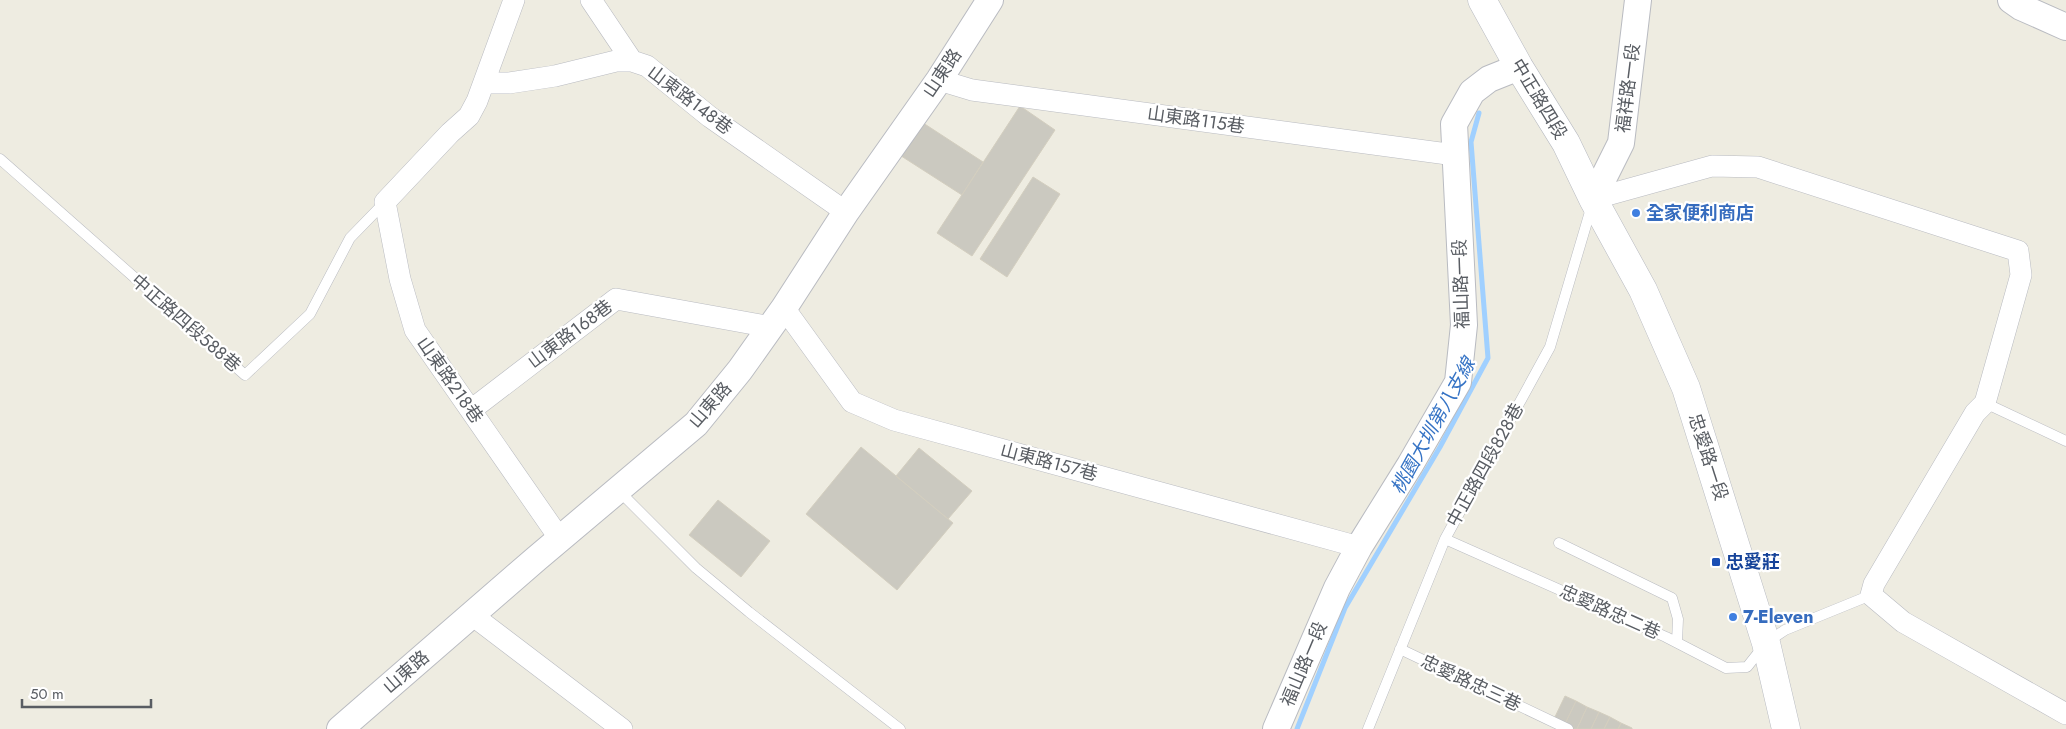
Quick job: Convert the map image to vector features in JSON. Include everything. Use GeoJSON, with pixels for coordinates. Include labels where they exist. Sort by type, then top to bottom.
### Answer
{"type":"FeatureCollection","features":[{"type":"Feature","properties":{"kind":"main road","name":"中正路四段"},"geometry":{"type":"LineString","coordinates":[[1482,0],[1519,67],[1566,143],[1593,199]]}},
{"type":"Feature","properties":{"kind":"main road","name":"忠愛路一段"},"geometry":{"type":"LineString","coordinates":[[1593,199],[1643,290],[1686,388],[1766,643],[1786,729]]}},
{"type":"Feature","properties":{"kind":"street","name":"中正路四段588巷"},"geometry":{"type":"LineString","coordinates":[[385,202],[450,133],[469,116],[484,83],[514,0]]}},
{"type":"Feature","properties":{"kind":"street"},"geometry":{"type":"LineString","coordinates":[[591,0],[632,61]]}},
{"type":"Feature","properties":{"kind":"street","name":"山東路"},"geometry":{"type":"LineString","coordinates":[[340,729],[696,424],[740,370],[778,318],[846,212],[938,80],[990,0]]}},
{"type":"Feature","properties":{"kind":"street","name":"福祥路一段"},"geometry":{"type":"LineString","coordinates":[[1593,199],[1621,143],[1638,0]]}},
{"type":"Feature","properties":{"kind":"street"},"geometry":{"type":"LineString","coordinates":[[2011,0],[2021,7],[2066,27]]}},
{"type":"Feature","properties":{"kind":"street","name":"山東路148巷"},"geometry":{"type":"LineString","coordinates":[[484,83],[509,83],[555,76],[616,61],[632,61],[647,66],[710,117],[846,212]]}},
{"type":"Feature","properties":{"kind":"street","name":"福山路一段"},"geometry":{"type":"LineString","coordinates":[[1276,729],[1337,588],[1359,547],[1410,465],[1458,382],[1464,325],[1454,124],[1472,92],[1489,78],[1519,67]]}},
{"type":"Feature","properties":{"kind":"street","name":"山東路115巷"},"geometry":{"type":"LineString","coordinates":[[938,80],[972,90],[1455,155]]}},
{"type":"Feature","properties":{"kind":"street"},"geometry":{"type":"LineString","coordinates":[[1593,199],[1712,166],[1758,167],[2018,251],[2021,275],[1985,403],[1970,421],[1874,584],[1871,595],[1903,622],[2066,714]]}},
{"type":"Feature","properties":{"kind":"street","name":"山東路218巷"},"geometry":{"type":"LineString","coordinates":[[385,202],[400,279],[415,330],[560,539]]}},
{"type":"Feature","properties":{"kind":"street","name":"山東路168巷"},"geometry":{"type":"LineString","coordinates":[[471,410],[616,299],[778,318]]}},
{"type":"Feature","properties":{"kind":"street","name":"山東路157巷"},"geometry":{"type":"LineString","coordinates":[[778,318],[852,402],[894,420],[1359,547]]}},
{"type":"Feature","properties":{"kind":"street"},"geometry":{"type":"LineString","coordinates":[[472,615],[622,729]]}},
{"type":"Feature","properties":{"kind":"lane","name":"中正路四段588巷"},"geometry":{"type":"LineString","coordinates":[[0,159],[245,375],[310,314],[350,238],[385,202]]}},
{"type":"Feature","properties":{"kind":"lane","name":"中正路四段828巷"},"geometry":{"type":"LineString","coordinates":[[1368,729],[1445,539],[1550,348],[1593,199]]}},
{"type":"Feature","properties":{"kind":"lane"},"geometry":{"type":"LineString","coordinates":[[1985,403],[2066,441]]}},
{"type":"Feature","properties":{"kind":"lane"},"geometry":{"type":"LineString","coordinates":[[618,490],[696,568],[749,612],[900,729]]}},
{"type":"Feature","properties":{"kind":"lane","name":"忠愛路忠二巷"},"geometry":{"type":"LineString","coordinates":[[1445,539],[1677,642],[1726,668],[1747,667],[1766,643],[1785,630],[1871,595]]}},
{"type":"Feature","properties":{"kind":"lane"},"geometry":{"type":"LineString","coordinates":[[1559,543],[1672,598],[1678,619],[1677,642]]}},
{"type":"Feature","properties":{"kind":"lane","name":"忠愛路忠三巷"},"geometry":{"type":"LineString","coordinates":[[1400,649],[1568,729]]}},
{"type":"Feature","properties":{"kind":"building"},"geometry":{"type":"Polygon","coordinates":[[[1020,106],[1055,130],[972,256],[937,233],[1020,106]]]}},
{"type":"Feature","properties":{"kind":"building"},"geometry":{"type":"Polygon","coordinates":[[[917,119],[983,162],[962,195],[895,152],[917,119]]]}},
{"type":"Feature","properties":{"kind":"building"},"geometry":{"type":"Polygon","coordinates":[[[1033,177],[1060,194],[1007,277],[980,259],[1033,177]]]}},
{"type":"Feature","properties":{"kind":"building"},"geometry":{"type":"Polygon","coordinates":[[[861,447],[953,523],[897,590],[806,514],[861,447]]]}},
{"type":"Feature","properties":{"kind":"building"},"geometry":{"type":"Polygon","coordinates":[[[919,448],[972,491],[948,519],[896,476],[919,448]]]}},
{"type":"Feature","properties":{"kind":"building"},"geometry":{"type":"Polygon","coordinates":[[[718,500],[770,541],[741,577],[689,535],[718,500]]]}},
{"type":"Feature","properties":{"kind":"building"},"geometry":{"type":"Polygon","coordinates":[[[1565,696],[1576,701],[1564,726],[1553,721],[1565,696]]]}},
{"type":"Feature","properties":{"kind":"building"},"geometry":{"type":"Polygon","coordinates":[[[1576,701],[1587,707],[1577,729],[1570,729],[1564,726],[1576,701]]]}},
{"type":"Feature","properties":{"kind":"building"},"geometry":{"type":"Polygon","coordinates":[[[1587,707],[1599,712],[1591,729],[1577,729],[1587,707]]]}},
{"type":"Feature","properties":{"kind":"building"},"geometry":{"type":"Polygon","coordinates":[[[1599,712],[1610,717],[1604,729],[1591,729],[1599,712]]]}},
{"type":"Feature","properties":{"kind":"building"},"geometry":{"type":"Polygon","coordinates":[[[1610,717],[1621,723],[1618,729],[1604,729],[1610,717]]]}},
{"type":"Feature","properties":{"kind":"building"},"geometry":{"type":"Polygon","coordinates":[[[1621,723],[1632,728],[1632,729],[1618,729],[1621,723]]]}},
{"type":"Feature","properties":{"kind":"waterway","name":"桃園大圳第八支線"},"geometry":{"type":"LineString","coordinates":[[1297,729],[1345,608],[1440,447],[1488,358],[1471,142],[1479,113]]}},
{"type":"Feature","properties":{"kind":"place","name":"全家便利商店"},"geometry":{"type":"Point","coordinates":[1636,213]}},
{"type":"Feature","properties":{"kind":"place","name":"忠愛莊"},"geometry":{"type":"Point","coordinates":[1716,562]}},
{"type":"Feature","properties":{"kind":"place","name":"7-Eleven"},"geometry":{"type":"Point","coordinates":[1733,617]}}]}
